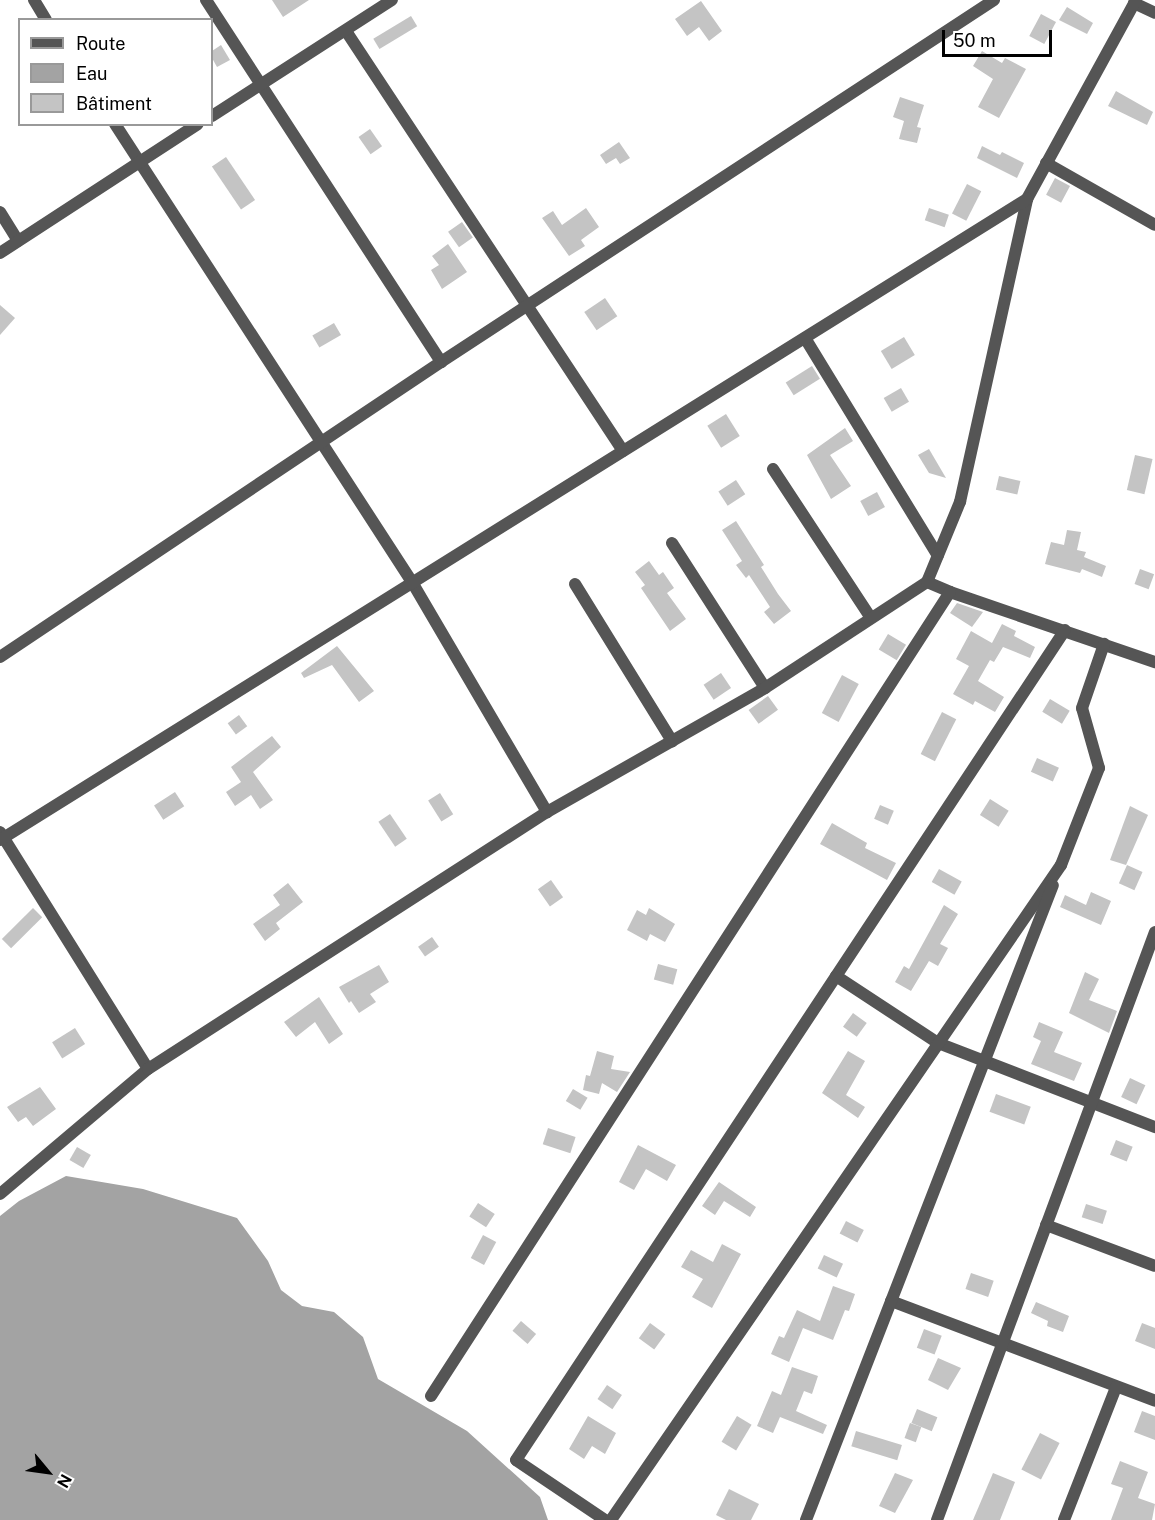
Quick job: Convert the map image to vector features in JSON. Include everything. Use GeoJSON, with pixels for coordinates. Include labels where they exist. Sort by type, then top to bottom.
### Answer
{"type":"FeatureCollection","features":[{"type":"Feature","properties":{"kind":"street"},"geometry":{"type":"LineString","coordinates":[[34,0],[45,18]]}},
{"type":"Feature","properties":{"kind":"street"},"geometry":{"type":"LineString","coordinates":[[206,0],[441,362]]}},
{"type":"Feature","properties":{"kind":"street"},"geometry":{"type":"LineString","coordinates":[[213,115],[392,0]]}},
{"type":"Feature","properties":{"kind":"street"},"geometry":{"type":"LineString","coordinates":[[0,657],[321,441],[994,0]]}},
{"type":"Feature","properties":{"kind":"street"},"geometry":{"type":"LineString","coordinates":[[0,1194],[147,1069],[547,812],[765,687],[927,582],[960,502],[1027,199],[1135,1],[1155,13]]}},
{"type":"Feature","properties":{"kind":"street"},"geometry":{"type":"LineString","coordinates":[[346,31],[623,451]]}},
{"type":"Feature","properties":{"kind":"street"},"geometry":{"type":"LineString","coordinates":[[116,126],[412,582],[547,812]]}},
{"type":"Feature","properties":{"kind":"street"},"geometry":{"type":"LineString","coordinates":[[0,253],[195,126]]}},
{"type":"Feature","properties":{"kind":"street"},"geometry":{"type":"LineString","coordinates":[[1046,163],[1155,225]]}},
{"type":"Feature","properties":{"kind":"street"},"geometry":{"type":"LineString","coordinates":[[147,1069],[1,836],[1027,199]]}},
{"type":"Feature","properties":{"kind":"street"},"geometry":{"type":"LineString","coordinates":[[0,212],[18,241]]}},
{"type":"Feature","properties":{"kind":"street"},"geometry":{"type":"LineString","coordinates":[[805,338],[938,556]]}},
{"type":"Feature","properties":{"kind":"street"},"geometry":{"type":"LineString","coordinates":[[773,469],[871,618]]}},
{"type":"Feature","properties":{"kind":"street"},"geometry":{"type":"LineString","coordinates":[[672,543],[765,687]]}},
{"type":"Feature","properties":{"kind":"street"},"geometry":{"type":"LineString","coordinates":[[927,582],[950,592],[1155,662]]}},
{"type":"Feature","properties":{"kind":"street"},"geometry":{"type":"LineString","coordinates":[[575,584],[672,741]]}},
{"type":"Feature","properties":{"kind":"street"},"geometry":{"type":"LineString","coordinates":[[431,1396],[950,592]]}},
{"type":"Feature","properties":{"kind":"street"},"geometry":{"type":"LineString","coordinates":[[605,1520],[516,1460],[1065,630]]}},
{"type":"Feature","properties":{"kind":"street"},"geometry":{"type":"LineString","coordinates":[[806,1520],[1100,768],[1082,708],[1104,644]]}},
{"type":"Feature","properties":{"kind":"street"},"geometry":{"type":"LineString","coordinates":[[611,1520],[1061,865]]}},
{"type":"Feature","properties":{"kind":"street"},"geometry":{"type":"LineString","coordinates":[[937,1520],[1155,932]]}},
{"type":"Feature","properties":{"kind":"street"},"geometry":{"type":"LineString","coordinates":[[836,976],[938,1043],[1155,1127]]}},
{"type":"Feature","properties":{"kind":"street"},"geometry":{"type":"LineString","coordinates":[[1046,1225],[1155,1266]]}},
{"type":"Feature","properties":{"kind":"street"},"geometry":{"type":"LineString","coordinates":[[891,1301],[1002,1345],[1155,1401]]}},
{"type":"Feature","properties":{"kind":"street"},"geometry":{"type":"LineString","coordinates":[[1064,1520],[1116,1387]]}},
{"type":"Feature","properties":{"kind":"water"},"geometry":{"type":"Polygon","coordinates":[[[66,1176],[143,1189],[237,1218],[268,1261],[281,1290],[302,1306],[334,1312],[363,1337],[378,1379],[467,1431],[540,1497],[548,1520],[0,1520],[0,1216],[19,1201],[66,1176]]]}},
{"type":"Feature","properties":{"kind":"building"},"geometry":{"type":"Polygon","coordinates":[[[272,0],[309,0],[283,17],[272,0]]]}},
{"type":"Feature","properties":{"kind":"building"},"geometry":{"type":"Polygon","coordinates":[[[701,1],[722,31],[709,41],[699,27],[687,36],[675,19],[701,1]]]}},
{"type":"Feature","properties":{"kind":"building"},"geometry":{"type":"Polygon","coordinates":[[[1067,7],[1093,23],[1087,34],[1059,20],[1067,7]]]}},
{"type":"Feature","properties":{"kind":"building"},"geometry":{"type":"Polygon","coordinates":[[[1041,14],[1056,22],[1044,44],[1029,36],[1041,14]]]}},
{"type":"Feature","properties":{"kind":"building"},"geometry":{"type":"Polygon","coordinates":[[[411,16],[417,26],[379,49],[373,39],[411,16]]]}},
{"type":"Feature","properties":{"kind":"building"},"geometry":{"type":"Polygon","coordinates":[[[221,45],[230,60],[217,67],[213,60],[213,50],[221,45]]]}},
{"type":"Feature","properties":{"kind":"building"},"geometry":{"type":"Polygon","coordinates":[[[982,51],[1002,63],[1005,58],[1026,69],[999,118],[978,107],[993,79],[973,66],[982,51]]]}},
{"type":"Feature","properties":{"kind":"building"},"geometry":{"type":"Polygon","coordinates":[[[1116,91],[1153,112],[1147,125],[1108,106],[1116,91]]]}},
{"type":"Feature","properties":{"kind":"building"},"geometry":{"type":"Polygon","coordinates":[[[900,97],[924,105],[917,127],[921,128],[917,143],[899,139],[904,121],[893,117],[900,97]]]}},
{"type":"Feature","properties":{"kind":"building"},"geometry":{"type":"Polygon","coordinates":[[[370,129],[382,146],[371,154],[359,137],[370,129]]]}},
{"type":"Feature","properties":{"kind":"building"},"geometry":{"type":"Polygon","coordinates":[[[619,142],[630,158],[620,164],[616,158],[606,164],[600,155],[619,142]]]}},
{"type":"Feature","properties":{"kind":"building"},"geometry":{"type":"Polygon","coordinates":[[[982,146],[1000,155],[1002,152],[1024,163],[1017,178],[977,158],[982,146]]]}},
{"type":"Feature","properties":{"kind":"building"},"geometry":{"type":"Polygon","coordinates":[[[226,157],[255,200],[241,210],[212,167],[226,157]]]}},
{"type":"Feature","properties":{"kind":"building"},"geometry":{"type":"Polygon","coordinates":[[[1055,178],[1070,186],[1061,203],[1046,195],[1055,178]]]}},
{"type":"Feature","properties":{"kind":"building"},"geometry":{"type":"Polygon","coordinates":[[[967,184],[981,191],[966,221],[952,213],[967,184]]]}},
{"type":"Feature","properties":{"kind":"building"},"geometry":{"type":"Polygon","coordinates":[[[586,208],[599,227],[581,240],[585,246],[569,256],[542,218],[553,211],[562,225],[586,208]]]}},
{"type":"Feature","properties":{"kind":"building"},"geometry":{"type":"Polygon","coordinates":[[[929,208],[949,215],[945,227],[925,220],[929,208]]]}},
{"type":"Feature","properties":{"kind":"building"},"geometry":{"type":"Polygon","coordinates":[[[462,222],[473,238],[459,247],[448,232],[462,222]]]}},
{"type":"Feature","properties":{"kind":"building"},"geometry":{"type":"Polygon","coordinates":[[[448,244],[467,272],[442,289],[431,270],[439,265],[432,256],[448,244]]]}},
{"type":"Feature","properties":{"kind":"building"},"geometry":{"type":"Polygon","coordinates":[[[605,298],[617,316],[597,330],[584,312],[605,298]]]}},
{"type":"Feature","properties":{"kind":"building"},"geometry":{"type":"Polygon","coordinates":[[[0,305],[15,318],[0,335],[0,305]]]}},
{"type":"Feature","properties":{"kind":"building"},"geometry":{"type":"Polygon","coordinates":[[[334,323],[341,335],[319,348],[312,336],[334,323]]]}},
{"type":"Feature","properties":{"kind":"building"},"geometry":{"type":"Polygon","coordinates":[[[904,337],[915,355],[892,369],[881,351],[904,337]]]}},
{"type":"Feature","properties":{"kind":"building"},"geometry":{"type":"Polygon","coordinates":[[[812,366],[820,379],[794,395],[786,382],[812,366]]]}},
{"type":"Feature","properties":{"kind":"building"},"geometry":{"type":"Polygon","coordinates":[[[901,388],[909,402],[892,412],[884,398],[901,388]]]}},
{"type":"Feature","properties":{"kind":"building"},"geometry":{"type":"Polygon","coordinates":[[[726,414],[740,436],[721,448],[707,426],[726,414]]]}},
{"type":"Feature","properties":{"kind":"building"},"geometry":{"type":"Polygon","coordinates":[[[845,428],[853,441],[830,455],[851,486],[831,499],[807,455],[845,428]]]}},
{"type":"Feature","properties":{"kind":"building"},"geometry":{"type":"Polygon","coordinates":[[[929,449],[946,478],[929,473],[918,455],[929,449]]]}},
{"type":"Feature","properties":{"kind":"building"},"geometry":{"type":"Polygon","coordinates":[[[1135,455],[1153,459],[1144,494],[1127,490],[1135,455]]]}},
{"type":"Feature","properties":{"kind":"building"},"geometry":{"type":"Polygon","coordinates":[[[999,476],[1020,481],[1017,495],[996,490],[999,476]]]}},
{"type":"Feature","properties":{"kind":"building"},"geometry":{"type":"Polygon","coordinates":[[[736,480],[745,494],[728,506],[718,491],[736,480]]]}},
{"type":"Feature","properties":{"kind":"building"},"geometry":{"type":"Polygon","coordinates":[[[877,492],[885,507],[868,516],[860,501],[877,492]]]}},
{"type":"Feature","properties":{"kind":"building"},"geometry":{"type":"Polygon","coordinates":[[[736,521],[764,565],[761,567],[791,611],[774,624],[764,612],[770,607],[749,575],[746,578],[736,565],[742,561],[722,530],[736,521]]]}},
{"type":"Feature","properties":{"kind":"building"},"geometry":{"type":"Polygon","coordinates":[[[1067,530],[1081,532],[1077,550],[1086,552],[1084,557],[1106,566],[1102,577],[1082,569],[1080,573],[1045,564],[1051,542],[1064,545],[1067,530]]]}},
{"type":"Feature","properties":{"kind":"building"},"geometry":{"type":"Polygon","coordinates":[[[649,561],[659,575],[663,572],[674,588],[667,593],[686,619],[670,631],[641,588],[645,585],[635,572],[649,561]]]}},
{"type":"Feature","properties":{"kind":"building"},"geometry":{"type":"Polygon","coordinates":[[[1140,569],[1154,574],[1149,589],[1135,584],[1140,569]]]}},
{"type":"Feature","properties":{"kind":"building"},"geometry":{"type":"Polygon","coordinates":[[[957,603],[983,612],[972,627],[950,613],[957,603]]]}},
{"type":"Feature","properties":{"kind":"building"},"geometry":{"type":"Polygon","coordinates":[[[1002,624],[1016,631],[1014,636],[1035,647],[1030,658],[1003,647],[994,662],[990,660],[978,681],[1004,697],[995,712],[975,701],[973,705],[953,694],[969,666],[956,659],[971,631],[992,643],[1002,624]]]}},
{"type":"Feature","properties":{"kind":"building"},"geometry":{"type":"Polygon","coordinates":[[[888,634],[906,645],[897,660],[879,649],[888,634]]]}},
{"type":"Feature","properties":{"kind":"building"},"geometry":{"type":"Polygon","coordinates":[[[337,646],[374,691],[359,702],[332,665],[304,678],[301,673],[337,646]]]}},
{"type":"Feature","properties":{"kind":"building"},"geometry":{"type":"Polygon","coordinates":[[[721,673],[731,688],[714,700],[704,685],[721,673]]]}},
{"type":"Feature","properties":{"kind":"building"},"geometry":{"type":"Polygon","coordinates":[[[842,675],[859,684],[839,722],[822,713],[842,675]]]}},
{"type":"Feature","properties":{"kind":"building"},"geometry":{"type":"Polygon","coordinates":[[[768,696],[778,710],[759,724],[749,710],[768,696]]]}},
{"type":"Feature","properties":{"kind":"building"},"geometry":{"type":"Polygon","coordinates":[[[1050,699],[1070,711],[1062,724],[1042,712],[1050,699]]]}},
{"type":"Feature","properties":{"kind":"building"},"geometry":{"type":"Polygon","coordinates":[[[942,712],[956,719],[935,761],[921,754],[942,712]]]}},
{"type":"Feature","properties":{"kind":"building"},"geometry":{"type":"Polygon","coordinates":[[[239,715],[247,726],[236,735],[228,723],[239,715]]]}},
{"type":"Feature","properties":{"kind":"building"},"geometry":{"type":"Polygon","coordinates":[[[272,736],[281,747],[253,772],[273,800],[260,809],[251,795],[235,806],[226,792],[241,782],[231,767],[272,736]]]}},
{"type":"Feature","properties":{"kind":"building"},"geometry":{"type":"Polygon","coordinates":[[[1037,758],[1059,768],[1053,781],[1031,772],[1037,758]]]}},
{"type":"Feature","properties":{"kind":"building"},"geometry":{"type":"Polygon","coordinates":[[[175,792],[184,806],[163,820],[154,806],[175,792]]]}},
{"type":"Feature","properties":{"kind":"building"},"geometry":{"type":"Polygon","coordinates":[[[440,793],[453,814],[441,822],[428,800],[440,793]]]}},
{"type":"Feature","properties":{"kind":"building"},"geometry":{"type":"Polygon","coordinates":[[[990,799],[1009,811],[999,827],[980,815],[990,799]]]}},
{"type":"Feature","properties":{"kind":"building"},"geometry":{"type":"Polygon","coordinates":[[[880,805],[894,811],[888,825],[874,819],[880,805]]]}},
{"type":"Feature","properties":{"kind":"building"},"geometry":{"type":"Polygon","coordinates":[[[1130,806],[1148,815],[1126,865],[1110,860],[1130,806]]]}},
{"type":"Feature","properties":{"kind":"building"},"geometry":{"type":"Polygon","coordinates":[[[390,814],[407,839],[395,847],[378,822],[390,814]]]}},
{"type":"Feature","properties":{"kind":"building"},"geometry":{"type":"Polygon","coordinates":[[[832,823],[867,843],[865,848],[896,863],[887,880],[820,844],[832,823]]]}},
{"type":"Feature","properties":{"kind":"building"},"geometry":{"type":"Polygon","coordinates":[[[1127,865],[1143,872],[1134,890],[1119,883],[1127,865]]]}},
{"type":"Feature","properties":{"kind":"building"},"geometry":{"type":"Polygon","coordinates":[[[939,869],[962,882],[954,895],[932,882],[939,869]]]}},
{"type":"Feature","properties":{"kind":"building"},"geometry":{"type":"Polygon","coordinates":[[[551,880],[563,897],[550,906],[538,889],[551,880]]]}},
{"type":"Feature","properties":{"kind":"building"},"geometry":{"type":"Polygon","coordinates":[[[288,883],[303,902],[276,923],[280,929],[265,941],[253,924],[280,905],[273,895],[288,883]]]}},
{"type":"Feature","properties":{"kind":"building"},"geometry":{"type":"Polygon","coordinates":[[[1091,892],[1111,901],[1101,925],[1060,907],[1065,895],[1086,905],[1091,892]]]}},
{"type":"Feature","properties":{"kind":"building"},"geometry":{"type":"Polygon","coordinates":[[[944,905],[958,914],[940,944],[948,948],[938,966],[929,961],[911,991],[895,982],[904,966],[909,969],[944,905]]]}},
{"type":"Feature","properties":{"kind":"building"},"geometry":{"type":"Polygon","coordinates":[[[33,908],[42,917],[11,948],[2,939],[33,908]]]}},
{"type":"Feature","properties":{"kind":"building"},"geometry":{"type":"Polygon","coordinates":[[[649,908],[675,924],[665,942],[650,934],[647,941],[627,930],[637,910],[646,915],[649,908]]]}},
{"type":"Feature","properties":{"kind":"building"},"geometry":{"type":"Polygon","coordinates":[[[432,937],[439,947],[425,957],[418,947],[432,937]]]}},
{"type":"Feature","properties":{"kind":"building"},"geometry":{"type":"Polygon","coordinates":[[[658,964],[677,969],[673,985],[654,979],[658,964]]]}},
{"type":"Feature","properties":{"kind":"building"},"geometry":{"type":"Polygon","coordinates":[[[379,965],[389,982],[370,994],[376,1002],[359,1013],[351,1001],[349,1003],[339,987],[379,965]]]}},
{"type":"Feature","properties":{"kind":"building"},"geometry":{"type":"Polygon","coordinates":[[[1085,972],[1099,979],[1089,1000],[1117,1011],[1109,1033],[1069,1013],[1085,972]]]}},
{"type":"Feature","properties":{"kind":"building"},"geometry":{"type":"Polygon","coordinates":[[[319,997],[343,1034],[329,1044],[315,1022],[296,1037],[284,1022],[319,997]]]}},
{"type":"Feature","properties":{"kind":"building"},"geometry":{"type":"Polygon","coordinates":[[[853,1013],[867,1023],[857,1037],[843,1027],[853,1013]]]}},
{"type":"Feature","properties":{"kind":"building"},"geometry":{"type":"Polygon","coordinates":[[[1039,1022],[1063,1032],[1054,1052],[1082,1063],[1074,1081],[1031,1064],[1041,1041],[1033,1037],[1039,1022]]]}},
{"type":"Feature","properties":{"kind":"building"},"geometry":{"type":"Polygon","coordinates":[[[75,1028],[85,1044],[62,1058],[52,1042],[75,1028]]]}},
{"type":"Feature","properties":{"kind":"building"},"geometry":{"type":"Polygon","coordinates":[[[597,1051],[614,1056],[611,1069],[630,1072],[617,1092],[602,1083],[599,1094],[583,1090],[586,1075],[590,1076],[597,1051]]]}},
{"type":"Feature","properties":{"kind":"building"},"geometry":{"type":"Polygon","coordinates":[[[848,1051],[865,1061],[846,1095],[865,1107],[858,1118],[822,1093],[848,1051]]]}},
{"type":"Feature","properties":{"kind":"building"},"geometry":{"type":"Polygon","coordinates":[[[1130,1078],[1145,1085],[1137,1104],[1121,1097],[1130,1078]]]}},
{"type":"Feature","properties":{"kind":"building"},"geometry":{"type":"Polygon","coordinates":[[[40,1087],[56,1109],[33,1126],[26,1117],[18,1122],[7,1107],[40,1087]]]}},
{"type":"Feature","properties":{"kind":"building"},"geometry":{"type":"Polygon","coordinates":[[[573,1089],[588,1098],[580,1110],[566,1101],[573,1089]]]}},
{"type":"Feature","properties":{"kind":"building"},"geometry":{"type":"Polygon","coordinates":[[[996,1094],[1031,1107],[1024,1125],[990,1112],[996,1094]]]}},
{"type":"Feature","properties":{"kind":"building"},"geometry":{"type":"Polygon","coordinates":[[[548,1128],[576,1137],[570,1153],[543,1144],[548,1128]]]}},
{"type":"Feature","properties":{"kind":"building"},"geometry":{"type":"Polygon","coordinates":[[[1116,1140],[1133,1147],[1127,1162],[1110,1155],[1116,1140]]]}},
{"type":"Feature","properties":{"kind":"building"},"geometry":{"type":"Polygon","coordinates":[[[638,1145],[676,1165],[667,1181],[646,1169],[634,1190],[619,1182],[638,1145]]]}},
{"type":"Feature","properties":{"kind":"building"},"geometry":{"type":"Polygon","coordinates":[[[77,1147],[91,1155],[83,1168],[70,1160],[77,1147]]]}},
{"type":"Feature","properties":{"kind":"building"},"geometry":{"type":"Polygon","coordinates":[[[719,1182],[756,1207],[750,1217],[724,1201],[715,1215],[702,1206],[719,1182]]]}},
{"type":"Feature","properties":{"kind":"building"},"geometry":{"type":"Polygon","coordinates":[[[478,1203],[495,1214],[486,1227],[469,1216],[478,1203]]]}},
{"type":"Feature","properties":{"kind":"building"},"geometry":{"type":"Polygon","coordinates":[[[1086,1204],[1107,1211],[1103,1224],[1082,1217],[1086,1204]]]}},
{"type":"Feature","properties":{"kind":"building"},"geometry":{"type":"Polygon","coordinates":[[[846,1221],[864,1230],[857,1243],[840,1233],[846,1221]]]}},
{"type":"Feature","properties":{"kind":"building"},"geometry":{"type":"Polygon","coordinates":[[[483,1235],[496,1242],[484,1265],[471,1258],[483,1235]]]}},
{"type":"Feature","properties":{"kind":"building"},"geometry":{"type":"Polygon","coordinates":[[[722,1244],[741,1254],[712,1308],[692,1297],[703,1279],[681,1267],[691,1250],[713,1262],[722,1244]]]}},
{"type":"Feature","properties":{"kind":"building"},"geometry":{"type":"Polygon","coordinates":[[[824,1255],[843,1264],[837,1277],[818,1269],[824,1255]]]}},
{"type":"Feature","properties":{"kind":"building"},"geometry":{"type":"Polygon","coordinates":[[[971,1273],[994,1281],[988,1297],[965,1289],[971,1273]]]}},
{"type":"Feature","properties":{"kind":"building"},"geometry":{"type":"Polygon","coordinates":[[[833,1286],[855,1294],[849,1311],[845,1310],[833,1340],[803,1328],[789,1362],[771,1354],[779,1336],[784,1338],[797,1310],[820,1321],[833,1286]]]}},
{"type":"Feature","properties":{"kind":"building"},"geometry":{"type":"Polygon","coordinates":[[[1036,1302],[1069,1316],[1063,1332],[1047,1326],[1048,1321],[1031,1313],[1036,1302]]]}},
{"type":"Feature","properties":{"kind":"building"},"geometry":{"type":"Polygon","coordinates":[[[521,1321],[536,1334],[528,1344],[512,1331],[521,1321]]]}},
{"type":"Feature","properties":{"kind":"building"},"geometry":{"type":"Polygon","coordinates":[[[650,1323],[665,1334],[654,1350],[639,1338],[650,1323]]]}},
{"type":"Feature","properties":{"kind":"building"},"geometry":{"type":"Polygon","coordinates":[[[1142,1323],[1155,1328],[1155,1349],[1135,1341],[1142,1323]]]}},
{"type":"Feature","properties":{"kind":"building"},"geometry":{"type":"Polygon","coordinates":[[[924,1329],[942,1336],[935,1354],[917,1348],[924,1329]]]}},
{"type":"Feature","properties":{"kind":"building"},"geometry":{"type":"Polygon","coordinates":[[[938,1358],[961,1368],[948,1390],[928,1380],[938,1358]]]}},
{"type":"Feature","properties":{"kind":"building"},"geometry":{"type":"Polygon","coordinates":[[[792,1367],[818,1376],[812,1394],[804,1391],[796,1411],[827,1425],[823,1434],[780,1417],[773,1433],[757,1426],[772,1391],[781,1395],[792,1367]]]}},
{"type":"Feature","properties":{"kind":"building"},"geometry":{"type":"Polygon","coordinates":[[[607,1385],[622,1395],[612,1409],[597,1399],[607,1385]]]}},
{"type":"Feature","properties":{"kind":"building"},"geometry":{"type":"Polygon","coordinates":[[[917,1409],[937,1417],[932,1431],[911,1423],[917,1409]]]}},
{"type":"Feature","properties":{"kind":"building"},"geometry":{"type":"Polygon","coordinates":[[[1142,1411],[1155,1416],[1155,1440],[1134,1432],[1142,1411]]]}},
{"type":"Feature","properties":{"kind":"building"},"geometry":{"type":"Polygon","coordinates":[[[588,1416],[616,1433],[605,1454],[592,1446],[584,1459],[569,1449],[588,1416]]]}},
{"type":"Feature","properties":{"kind":"building"},"geometry":{"type":"Polygon","coordinates":[[[737,1416],[752,1425],[736,1450],[722,1442],[737,1416]]]}},
{"type":"Feature","properties":{"kind":"building"},"geometry":{"type":"Polygon","coordinates":[[[910,1423],[921,1427],[916,1442],[905,1438],[910,1423]]]}},
{"type":"Feature","properties":{"kind":"building"},"geometry":{"type":"Polygon","coordinates":[[[856,1431],[902,1445],[897,1460],[851,1446],[856,1431]]]}},
{"type":"Feature","properties":{"kind":"building"},"geometry":{"type":"Polygon","coordinates":[[[1040,1433],[1060,1443],[1041,1480],[1021,1470],[1040,1433]]]}},
{"type":"Feature","properties":{"kind":"building"},"geometry":{"type":"Polygon","coordinates":[[[1120,1461],[1148,1472],[1138,1498],[1155,1504],[1152,1520],[1111,1520],[1123,1488],[1111,1484],[1120,1461]]]}},
{"type":"Feature","properties":{"kind":"building"},"geometry":{"type":"Polygon","coordinates":[[[895,1473],[913,1480],[895,1513],[879,1506],[895,1473]]]}},
{"type":"Feature","properties":{"kind":"building"},"geometry":{"type":"Polygon","coordinates":[[[993,1473],[1015,1482],[1000,1520],[973,1520],[993,1473]]]}},
{"type":"Feature","properties":{"kind":"building"},"geometry":{"type":"Polygon","coordinates":[[[729,1489],[759,1504],[751,1520],[726,1520],[716,1515],[729,1489]]]}}]}
